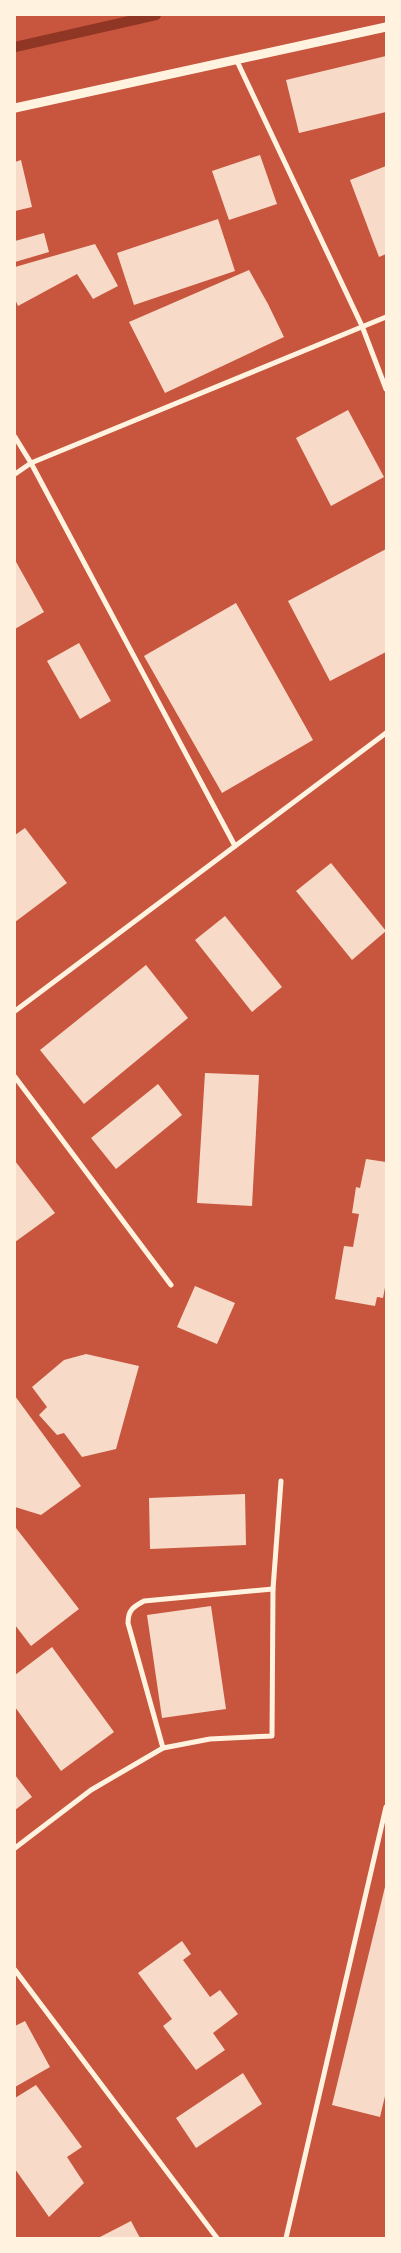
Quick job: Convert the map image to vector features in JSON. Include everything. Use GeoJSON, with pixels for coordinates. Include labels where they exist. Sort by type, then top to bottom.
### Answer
{"type":"FeatureCollection","features":[{"type":"Feature","properties":{"kind":"street"},"geometry":{"type":"LineString","coordinates":[[15,108],[386,27]]}},
{"type":"Feature","properties":{"kind":"street"},"geometry":{"type":"LineString","coordinates":[[235,59],[362,326],[386,389]]}},
{"type":"Feature","properties":{"kind":"street"},"geometry":{"type":"LineString","coordinates":[[15,474],[30,463],[386,317]]}},
{"type":"Feature","properties":{"kind":"street"},"geometry":{"type":"LineString","coordinates":[[15,437],[235,846]]}},
{"type":"Feature","properties":{"kind":"street"},"geometry":{"type":"LineString","coordinates":[[15,1011],[386,733]]}},
{"type":"Feature","properties":{"kind":"street"},"geometry":{"type":"LineString","coordinates":[[15,1077],[171,1285]]}},
{"type":"Feature","properties":{"kind":"street"},"geometry":{"type":"LineString","coordinates":[[15,1848],[91,1790],[163,1748],[210,1738],[272,1736],[274,1589],[281,1481]]}},
{"type":"Feature","properties":{"kind":"street"},"geometry":{"type":"LineString","coordinates":[[163,1748],[128,1623],[128,1613],[132,1608],[144,1601],[274,1589]]}},
{"type":"Feature","properties":{"kind":"street"},"geometry":{"type":"LineString","coordinates":[[286,2238],[386,1807]]}},
{"type":"Feature","properties":{"kind":"street"},"geometry":{"type":"LineString","coordinates":[[15,1970],[217,2238]]}},
{"type":"Feature","properties":{"kind":"street"},"geometry":{"type":"LineString","coordinates":[[15,1984],[22,1980]]}},
{"type":"Feature","properties":{"kind":"building"},"geometry":{"type":"Polygon","coordinates":[[[386,56],[386,112],[299,133],[286,80],[386,56]]]}},
{"type":"Feature","properties":{"kind":"building"},"geometry":{"type":"Polygon","coordinates":[[[260,155],[277,204],[229,220],[212,171],[260,155]]]}},
{"type":"Feature","properties":{"kind":"building"},"geometry":{"type":"Polygon","coordinates":[[[21,160],[32,207],[15,211],[15,162],[21,160]]]}},
{"type":"Feature","properties":{"kind":"building"},"geometry":{"type":"Polygon","coordinates":[[[386,166],[386,254],[379,257],[350,180],[386,166]]]}},
{"type":"Feature","properties":{"kind":"building"},"geometry":{"type":"Polygon","coordinates":[[[218,219],[235,271],[134,305],[117,253],[218,219]]]}},
{"type":"Feature","properties":{"kind":"building"},"geometry":{"type":"Polygon","coordinates":[[[44,233],[49,252],[15,262],[15,241],[44,233]]]}},
{"type":"Feature","properties":{"kind":"building"},"geometry":{"type":"Polygon","coordinates":[[[95,244],[118,286],[93,299],[77,274],[18,306],[15,299],[15,267],[95,244]]]}},
{"type":"Feature","properties":{"kind":"building"},"geometry":{"type":"Polygon","coordinates":[[[249,270],[284,337],[165,393],[129,322],[249,270]]]}},
{"type":"Feature","properties":{"kind":"building"},"geometry":{"type":"Polygon","coordinates":[[[348,410],[384,477],[331,506],[296,438],[348,410]]]}},
{"type":"Feature","properties":{"kind":"building"},"geometry":{"type":"Polygon","coordinates":[[[386,549],[386,652],[330,681],[288,601],[386,549]]]}},
{"type":"Feature","properties":{"kind":"building"},"geometry":{"type":"Polygon","coordinates":[[[15,560],[44,612],[15,629],[15,560]]]}},
{"type":"Feature","properties":{"kind":"building"},"geometry":{"type":"Polygon","coordinates":[[[236,603],[313,740],[222,793],[144,656],[236,603]]]}},
{"type":"Feature","properties":{"kind":"building"},"geometry":{"type":"Polygon","coordinates":[[[79,643],[111,701],[80,719],[47,661],[79,643]]]}},
{"type":"Feature","properties":{"kind":"building"},"geometry":{"type":"Polygon","coordinates":[[[25,828],[67,883],[15,922],[15,835],[25,828]]]}},
{"type":"Feature","properties":{"kind":"building"},"geometry":{"type":"Polygon","coordinates":[[[331,863],[386,931],[352,960],[296,891],[331,863]]]}},
{"type":"Feature","properties":{"kind":"building"},"geometry":{"type":"Polygon","coordinates":[[[225,916],[282,987],[252,1012],[195,940],[225,916]]]}},
{"type":"Feature","properties":{"kind":"building"},"geometry":{"type":"Polygon","coordinates":[[[146,965],[188,1018],[84,1104],[40,1050],[146,965]]]}},
{"type":"Feature","properties":{"kind":"building"},"geometry":{"type":"Polygon","coordinates":[[[205,1073],[259,1075],[252,1206],[197,1203],[205,1073]]]}},
{"type":"Feature","properties":{"kind":"building"},"geometry":{"type":"Polygon","coordinates":[[[158,1084],[182,1115],[116,1169],[91,1138],[158,1084]]]}},
{"type":"Feature","properties":{"kind":"building"},"geometry":{"type":"Polygon","coordinates":[[[366,1159],[386,1162],[386,1282],[383,1298],[377,1297],[375,1306],[335,1299],[344,1246],[353,1247],[359,1214],[352,1213],[356,1187],[360,1188],[366,1159]]]}},
{"type":"Feature","properties":{"kind":"building"},"geometry":{"type":"Polygon","coordinates":[[[15,1161],[55,1213],[15,1242],[15,1161]]]}},
{"type":"Feature","properties":{"kind":"building"},"geometry":{"type":"Polygon","coordinates":[[[195,1286],[235,1303],[217,1344],[177,1327],[195,1286]]]}},
{"type":"Feature","properties":{"kind":"building"},"geometry":{"type":"Polygon","coordinates":[[[86,1354],[139,1366],[116,1449],[82,1457],[64,1433],[57,1435],[39,1415],[47,1407],[32,1387],[64,1360],[86,1354]]]}},
{"type":"Feature","properties":{"kind":"building"},"geometry":{"type":"Polygon","coordinates":[[[15,1396],[81,1486],[41,1515],[15,1507],[15,1396]]]}},
{"type":"Feature","properties":{"kind":"building"},"geometry":{"type":"Polygon","coordinates":[[[245,1494],[246,1545],[150,1549],[149,1498],[245,1494]]]}},
{"type":"Feature","properties":{"kind":"building"},"geometry":{"type":"Polygon","coordinates":[[[16,1528],[79,1609],[31,1646],[15,1625],[16,1528]]]}},
{"type":"Feature","properties":{"kind":"building"},"geometry":{"type":"Polygon","coordinates":[[[211,1606],[226,1709],[162,1718],[147,1615],[211,1606]]]}},
{"type":"Feature","properties":{"kind":"building"},"geometry":{"type":"Polygon","coordinates":[[[52,1647],[114,1732],[61,1771],[15,1707],[15,1675],[52,1647]]]}},
{"type":"Feature","properties":{"kind":"building"},"geometry":{"type":"Polygon","coordinates":[[[15,1775],[32,1797],[15,1810],[15,1775]]]}},
{"type":"Feature","properties":{"kind":"building"},"geometry":{"type":"Polygon","coordinates":[[[385,1887],[386,2092],[380,2117],[332,2105],[385,1887]]]}},
{"type":"Feature","properties":{"kind":"building"},"geometry":{"type":"Polygon","coordinates":[[[182,1941],[191,1954],[183,1960],[210,1997],[220,1990],[238,2014],[213,2033],[225,2050],[196,2070],[163,2026],[172,2019],[138,1973],[182,1941]]]}},
{"type":"Feature","properties":{"kind":"building"},"geometry":{"type":"Polygon","coordinates":[[[25,2021],[50,2067],[15,2087],[15,2026],[25,2021]]]}},
{"type":"Feature","properties":{"kind":"building"},"geometry":{"type":"Polygon","coordinates":[[[243,2073],[262,2104],[196,2148],[176,2118],[243,2073]]]}},
{"type":"Feature","properties":{"kind":"building"},"geometry":{"type":"Polygon","coordinates":[[[36,2085],[82,2147],[67,2157],[84,2183],[49,2217],[15,2169],[15,2098],[36,2085]]]}},
{"type":"Feature","properties":{"kind":"building"},"geometry":{"type":"Polygon","coordinates":[[[131,2221],[140,2238],[98,2238],[131,2221]]]}},
{"type":"Feature","properties":{"kind":"waterway"},"geometry":{"type":"LineString","coordinates":[[15,47],[156,15]]}}]}
